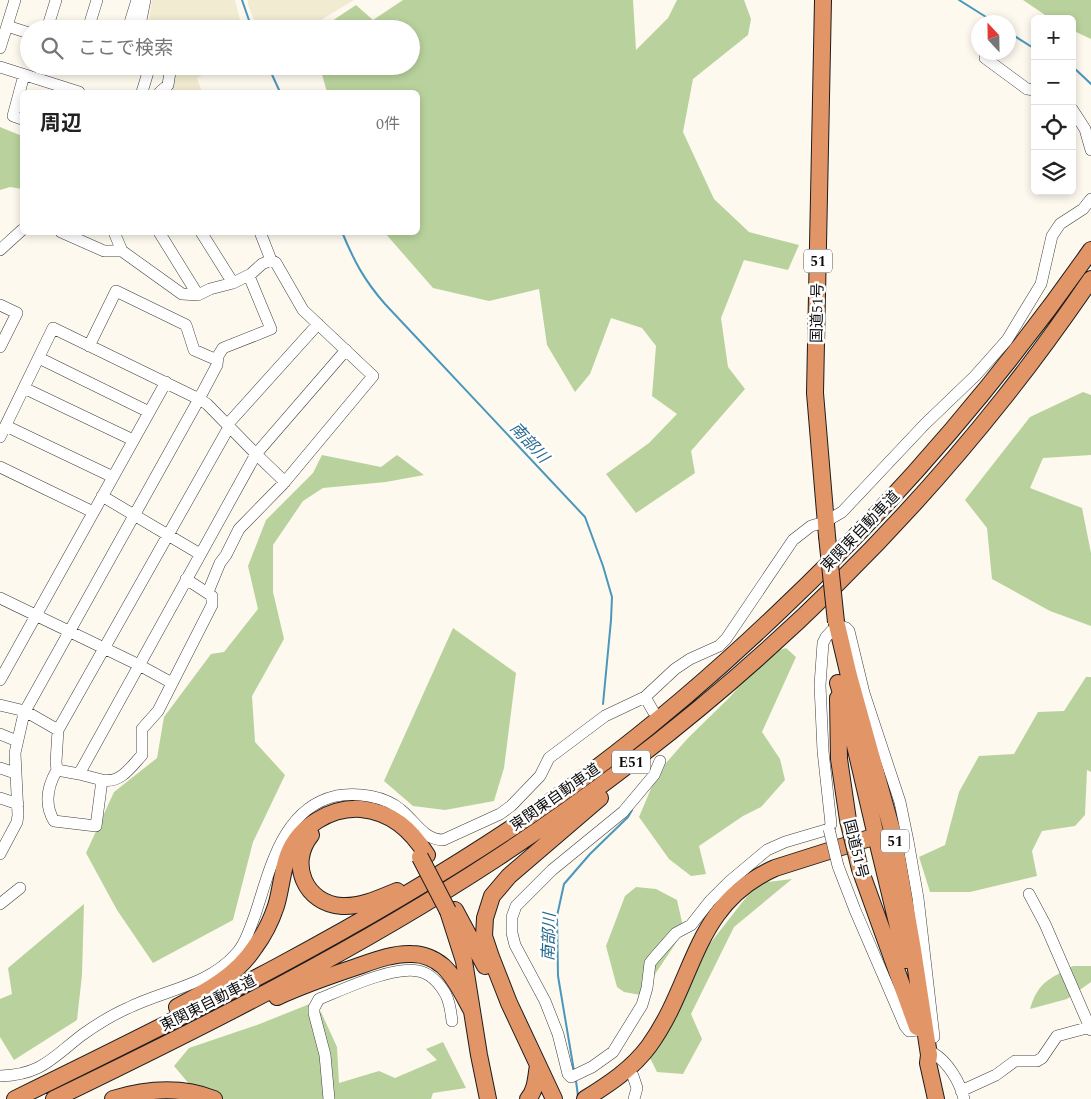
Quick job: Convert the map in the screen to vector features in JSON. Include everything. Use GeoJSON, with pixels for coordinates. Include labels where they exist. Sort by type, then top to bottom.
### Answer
{"type":"FeatureCollection","features":[{"type":"Feature","properties":{"kind":"highway","name":"国道51号"},"geometry":{"type":"LineString","coordinates":[[824,0],[815,393],[826,529],[837,623],[839,758],[848,820],[860,869],[916,1025],[924,1056],[930,1057]]}},
{"type":"Feature","properties":{"kind":"highway","name":"東関東自動車道"},"geometry":{"type":"LineString","coordinates":[[15,1099],[285,964],[394,902],[487,844],[590,773],[662,717],[737,653],[812,581],[877,514],[942,443],[1045,315],[1091,250]]}},
{"type":"Feature","properties":{"kind":"highway","name":"東関東自動車道"},"geometry":{"type":"LineString","coordinates":[[54,1099],[294,977],[350,947],[444,892],[546,824],[675,728],[796,623],[890,529],[966,444],[1002,400],[1047,342],[1091,279]]}},
{"type":"Feature","properties":{"kind":"highway","name":"国道51号"},"geometry":{"type":"LineString","coordinates":[[837,623],[849,676],[893,834],[936,1099]]}},
{"type":"Feature","properties":{"kind":"highway"},"geometry":{"type":"LineString","coordinates":[[844,652],[850,724]]}},
{"type":"Feature","properties":{"kind":"highway"},"geometry":{"type":"LineString","coordinates":[[838,683],[850,724],[902,948],[911,981],[918,988]]}},
{"type":"Feature","properties":{"kind":"highway"},"geometry":{"type":"LineString","coordinates":[[554,1099],[509,1003],[484,936],[485,918],[492,896],[509,876],[645,760],[664,742],[675,728]]}},
{"type":"Feature","properties":{"kind":"highway"},"geometry":{"type":"LineString","coordinates":[[64,1075],[152,1019],[210,989],[232,974],[254,949],[272,917],[288,854],[294,843],[304,830],[324,816],[348,809],[369,810],[381,813],[392,818],[410,831],[451,910],[479,954],[493,984],[509,1003]]}},
{"type":"Feature","properties":{"kind":"highway"},"geometry":{"type":"LineString","coordinates":[[424,856],[399,832],[386,824],[371,818],[347,816],[323,825],[310,836],[302,852],[301,872],[307,887],[320,900],[334,905],[352,906],[415,884],[487,844]]}},
{"type":"Feature","properties":{"kind":"highway"},"geometry":{"type":"LineString","coordinates":[[585,1099],[622,1074],[649,1046],[662,1025],[707,929],[722,906],[734,894],[760,874],[876,836]]}},
{"type":"Feature","properties":{"kind":"highway"},"geometry":{"type":"LineString","coordinates":[[451,910],[464,960],[488,1099]]}},
{"type":"Feature","properties":{"kind":"highway"},"geometry":{"type":"LineString","coordinates":[[902,948],[901,953],[916,1025]]}},
{"type":"Feature","properties":{"kind":"highway"},"geometry":{"type":"LineString","coordinates":[[84,1084],[308,984],[371,961],[402,954],[423,955],[442,966],[452,977],[472,1012]]}},
{"type":"Feature","properties":{"kind":"highway"},"geometry":{"type":"LineString","coordinates":[[528,1099],[535,1085],[538,1065]]}},
{"type":"Feature","properties":{"kind":"highway"},"geometry":{"type":"LineString","coordinates":[[484,1082],[499,1099]]}},
{"type":"Feature","properties":{"kind":"highway"},"geometry":{"type":"LineString","coordinates":[[113,1099],[139,1092],[162,1090],[185,1091],[214,1099]]}},
{"type":"Feature","properties":{"kind":"street"},"geometry":{"type":"LineString","coordinates":[[0,48],[15,0]]}},
{"type":"Feature","properties":{"kind":"street"},"geometry":{"type":"LineString","coordinates":[[50,20],[56,0]]}},
{"type":"Feature","properties":{"kind":"street"},"geometry":{"type":"LineString","coordinates":[[91,20],[97,0]]}},
{"type":"Feature","properties":{"kind":"street"},"geometry":{"type":"LineString","coordinates":[[131,20],[137,0]]}},
{"type":"Feature","properties":{"kind":"street"},"geometry":{"type":"LineString","coordinates":[[141,20],[145,0]]}},
{"type":"Feature","properties":{"kind":"street"},"geometry":{"type":"LineString","coordinates":[[7,26],[20,30]]}},
{"type":"Feature","properties":{"kind":"street"},"geometry":{"type":"LineString","coordinates":[[987,60],[1027,89],[1031,90]]}},
{"type":"Feature","properties":{"kind":"street"},"geometry":{"type":"LineString","coordinates":[[0,67],[20,74]]}},
{"type":"Feature","properties":{"kind":"street"},"geometry":{"type":"LineString","coordinates":[[20,118],[13,116],[24,75],[73,90]]}},
{"type":"Feature","properties":{"kind":"street"},"geometry":{"type":"LineString","coordinates":[[143,90],[147,75]]}},
{"type":"Feature","properties":{"kind":"street"},"geometry":{"type":"LineString","coordinates":[[162,90],[168,85],[170,75]]}},
{"type":"Feature","properties":{"kind":"street"},"geometry":{"type":"LineString","coordinates":[[1076,115],[1085,129],[1091,150]]}},
{"type":"Feature","properties":{"kind":"street"},"geometry":{"type":"LineString","coordinates":[[0,1076],[29,1073],[46,1065],[84,1034],[126,1009],[145,1000],[200,981],[217,972],[237,954],[250,928],[275,854],[282,840],[299,818],[323,800],[338,796],[371,796],[399,808],[426,835],[433,839],[443,840],[500,814],[511,806],[540,776],[549,758],[605,716],[645,697],[675,669],[690,659],[719,646],[726,639],[794,540],[811,526],[826,529],[925,424],[975,376],[1007,340],[1041,284],[1052,236],[1060,224],[1083,208],[1091,199]]}},
{"type":"Feature","properties":{"kind":"street"},"geometry":{"type":"LineString","coordinates":[[0,250],[20,232]]}},
{"type":"Feature","properties":{"kind":"street"},"geometry":{"type":"LineString","coordinates":[[68,235],[104,251],[122,252],[182,294],[198,294],[210,289],[233,284],[249,276],[262,264],[271,260]]}},
{"type":"Feature","properties":{"kind":"street"},"geometry":{"type":"LineString","coordinates":[[115,235],[122,252]]}},
{"type":"Feature","properties":{"kind":"street"},"geometry":{"type":"LineString","coordinates":[[161,235],[198,294]]}},
{"type":"Feature","properties":{"kind":"street"},"geometry":{"type":"LineString","coordinates":[[203,235],[233,284]]}},
{"type":"Feature","properties":{"kind":"street"},"geometry":{"type":"LineString","coordinates":[[208,592],[220,563],[239,529],[285,482],[373,376],[303,310],[276,263],[271,260],[261,235]]}},
{"type":"Feature","properties":{"kind":"street"},"geometry":{"type":"LineString","coordinates":[[0,854],[17,822],[18,804],[15,753],[25,712],[199,399],[223,348],[271,329],[249,276]]}},
{"type":"Feature","properties":{"kind":"street"},"geometry":{"type":"LineString","coordinates":[[89,346],[116,292],[186,325],[194,350],[217,360]]}},
{"type":"Feature","properties":{"kind":"street"},"geometry":{"type":"LineString","coordinates":[[0,305],[17,313],[0,347]]}},
{"type":"Feature","properties":{"kind":"street"},"geometry":{"type":"LineString","coordinates":[[102,780],[96,826],[54,821],[49,812],[47,800],[48,789],[57,770],[58,730],[228,426],[318,324]]}},
{"type":"Feature","properties":{"kind":"street"},"geometry":{"type":"LineString","coordinates":[[0,437],[53,328],[199,399],[285,482]]}},
{"type":"Feature","properties":{"kind":"street"},"geometry":{"type":"LineString","coordinates":[[78,774],[256,454],[346,350]]}},
{"type":"Feature","properties":{"kind":"street"},"geometry":{"type":"LineString","coordinates":[[39,358],[149,412]]}},
{"type":"Feature","properties":{"kind":"street"},"geometry":{"type":"LineString","coordinates":[[0,680],[166,382]]}},
{"type":"Feature","properties":{"kind":"street"},"geometry":{"type":"LineString","coordinates":[[24,388],[133,440]]}},
{"type":"Feature","properties":{"kind":"street"},"geometry":{"type":"LineString","coordinates":[[6,426],[112,477]]}},
{"type":"Feature","properties":{"kind":"street"},"geometry":{"type":"LineString","coordinates":[[0,467],[93,512]]}},
{"type":"Feature","properties":{"kind":"street"},"geometry":{"type":"LineString","coordinates":[[102,496],[200,554]]}},
{"type":"Feature","properties":{"kind":"street"},"geometry":{"type":"LineString","coordinates":[[57,770],[102,780],[120,778],[142,755],[142,729],[158,711],[212,605],[212,596],[208,592],[186,580]]}},
{"type":"Feature","properties":{"kind":"street"},"geometry":{"type":"LineString","coordinates":[[0,598],[105,648],[172,683]]}},
{"type":"Feature","properties":{"kind":"street"},"geometry":{"type":"LineString","coordinates":[[916,1025],[909,1030],[905,1026],[838,866],[829,829],[831,824],[823,752],[820,684],[823,643],[837,623],[849,631],[864,693],[900,802],[918,898],[935,1046],[930,1057],[943,1059],[963,1095],[1015,1061],[1038,1061],[1057,1036],[1090,1028],[1045,924],[1029,894]]}},
{"type":"Feature","properties":{"kind":"street"},"geometry":{"type":"LineString","coordinates":[[645,697],[653,711]]}},
{"type":"Feature","properties":{"kind":"street"},"geometry":{"type":"LineString","coordinates":[[0,704],[25,712],[58,730]]}},
{"type":"Feature","properties":{"kind":"street"},"geometry":{"type":"LineString","coordinates":[[0,734],[17,741]]}},
{"type":"Feature","properties":{"kind":"street"},"geometry":{"type":"LineString","coordinates":[[660,761],[654,775],[624,812],[552,870],[516,906],[512,917],[512,933],[515,946],[545,1001],[558,1034],[568,1074],[571,1077],[616,1056],[642,1005],[647,988],[650,963],[676,933],[691,925],[710,901],[730,881],[767,850],[785,842],[829,829]]}},
{"type":"Feature","properties":{"kind":"street"},"geometry":{"type":"LineString","coordinates":[[0,768],[15,773]]}},
{"type":"Feature","properties":{"kind":"street"},"geometry":{"type":"LineString","coordinates":[[0,798],[18,804]]}},
{"type":"Feature","properties":{"kind":"street"},"geometry":{"type":"LineString","coordinates":[[0,904],[20,888]]}},
{"type":"Feature","properties":{"kind":"street"},"geometry":{"type":"LineString","coordinates":[[329,1099],[325,1055],[314,1013],[314,1008],[319,999],[397,971],[418,971],[433,978],[441,988],[446,996],[452,1021]]}},
{"type":"Feature","properties":{"kind":"street"},"geometry":{"type":"LineString","coordinates":[[633,1076],[637,1088],[634,1099]]}},
{"type":"Feature","properties":{"kind":"shaded area"},"geometry":{"type":"Polygon","coordinates":[[[152,0],[235,0],[240,20],[149,20],[152,0]]]}},
{"type":"Feature","properties":{"kind":"shaded area"},"geometry":{"type":"Polygon","coordinates":[[[248,0],[354,0],[321,20],[254,20],[248,0]]]}},
{"type":"Feature","properties":{"kind":"shaded area"},"geometry":{"type":"Polygon","coordinates":[[[175,75],[202,75],[197,78],[201,90],[171,90],[175,75]]]}},
{"type":"Feature","properties":{"kind":"green space"},"geometry":{"type":"Polygon","coordinates":[[[403,0],[633,0],[636,50],[668,18],[677,0],[744,0],[751,19],[748,35],[693,79],[683,132],[714,199],[749,232],[799,245],[788,270],[744,260],[721,318],[728,367],[745,389],[691,451],[695,473],[636,513],[606,474],[649,443],[677,414],[652,396],[656,346],[642,328],[611,318],[590,374],[575,392],[547,345],[539,289],[489,301],[433,288],[387,235],[420,235],[420,90],[326,90],[322,75],[420,75],[420,20],[373,20],[403,0]]]}},
{"type":"Feature","properties":{"kind":"green space"},"geometry":{"type":"Polygon","coordinates":[[[1023,0],[1091,0],[1091,39],[1076,32],[1076,15],[1045,15],[1023,0]]]}},
{"type":"Feature","properties":{"kind":"green space"},"geometry":{"type":"Polygon","coordinates":[[[356,5],[373,20],[334,20],[356,5]]]}},
{"type":"Feature","properties":{"kind":"green space"},"geometry":{"type":"Polygon","coordinates":[[[0,127],[20,135],[20,189],[10,187],[0,190],[0,127]]]}},
{"type":"Feature","properties":{"kind":"green space"},"geometry":{"type":"Polygon","coordinates":[[[1083,392],[1091,395],[1091,455],[1043,458],[1030,488],[1082,508],[1091,553],[1091,626],[1050,611],[992,579],[987,528],[965,500],[1030,417],[1083,392]]]}},
{"type":"Feature","properties":{"kind":"green space"},"geometry":{"type":"Polygon","coordinates":[[[322,455],[381,467],[397,455],[424,475],[386,482],[323,488],[303,501],[273,545],[273,592],[284,639],[252,696],[255,742],[285,775],[253,842],[233,920],[153,963],[117,910],[86,853],[114,792],[157,758],[164,717],[211,654],[224,652],[258,609],[248,566],[266,520],[313,473],[322,455]]]}},
{"type":"Feature","properties":{"kind":"green space"},"geometry":{"type":"Polygon","coordinates":[[[453,628],[516,673],[504,768],[494,801],[445,810],[413,806],[384,781],[453,628]]]}},
{"type":"Feature","properties":{"kind":"green space"},"geometry":{"type":"Polygon","coordinates":[[[786,648],[796,657],[762,732],[780,759],[785,780],[761,807],[743,816],[699,846],[706,874],[691,876],[669,859],[639,817],[658,772],[756,667],[773,652],[786,648]]]}},
{"type":"Feature","properties":{"kind":"green space"},"geometry":{"type":"Polygon","coordinates":[[[1086,677],[1091,677],[1091,772],[1087,770],[1085,815],[1075,826],[1042,831],[1032,851],[1037,876],[970,892],[930,892],[919,857],[945,845],[959,792],[979,756],[1014,754],[1038,712],[1064,711],[1086,677]]]}},
{"type":"Feature","properties":{"kind":"green space"},"geometry":{"type":"Polygon","coordinates":[[[792,879],[734,927],[691,1014],[702,1039],[683,1074],[657,1072],[648,1054],[701,955],[744,900],[760,883],[792,879]]]}},
{"type":"Feature","properties":{"kind":"green space"},"geometry":{"type":"Polygon","coordinates":[[[636,887],[656,889],[677,900],[684,931],[641,995],[624,992],[617,987],[606,946],[625,896],[636,887]]]}},
{"type":"Feature","properties":{"kind":"green space"},"geometry":{"type":"Polygon","coordinates":[[[84,904],[82,975],[77,1020],[14,1060],[0,1037],[0,999],[12,994],[8,968],[84,904]]]}},
{"type":"Feature","properties":{"kind":"green space"},"geometry":{"type":"Polygon","coordinates":[[[1073,966],[1091,966],[1091,982],[1067,999],[1030,1009],[1037,993],[1046,982],[1073,966]]]}},
{"type":"Feature","properties":{"kind":"green space"},"geometry":{"type":"Polygon","coordinates":[[[312,1003],[321,1012],[337,1047],[339,1083],[379,1071],[395,1078],[437,1060],[426,1049],[443,1042],[466,1088],[433,1093],[431,1099],[223,1099],[190,1085],[174,1066],[189,1048],[257,1025],[312,1003]]]}},
{"type":"Feature","properties":{"kind":"waterway","name":"南部川"},"geometry":{"type":"LineString","coordinates":[[242,0],[249,20]]}},
{"type":"Feature","properties":{"kind":"waterway"},"geometry":{"type":"LineString","coordinates":[[959,0],[983,15]]}},
{"type":"Feature","properties":{"kind":"waterway"},"geometry":{"type":"LineString","coordinates":[[1016,37],[1031,46]]}},
{"type":"Feature","properties":{"kind":"waterway"},"geometry":{"type":"LineString","coordinates":[[1076,70],[1091,84]]}},
{"type":"Feature","properties":{"kind":"waterway","name":"南部川"},"geometry":{"type":"LineString","coordinates":[[272,75],[279,90]]}},
{"type":"Feature","properties":{"kind":"waterway","name":"南部川"},"geometry":{"type":"LineString","coordinates":[[343,235],[360,270],[385,304],[585,517],[612,597],[603,704]]}},
{"type":"Feature","properties":{"kind":"waterway","name":"南部川"},"geometry":{"type":"LineString","coordinates":[[574,1071],[558,976],[557,916],[564,884],[590,854],[628,817],[632,810]]}},
{"type":"Feature","properties":{"kind":"waterway","name":"南部川"},"geometry":{"type":"LineString","coordinates":[[576,1081],[578,1096]]}}]}
